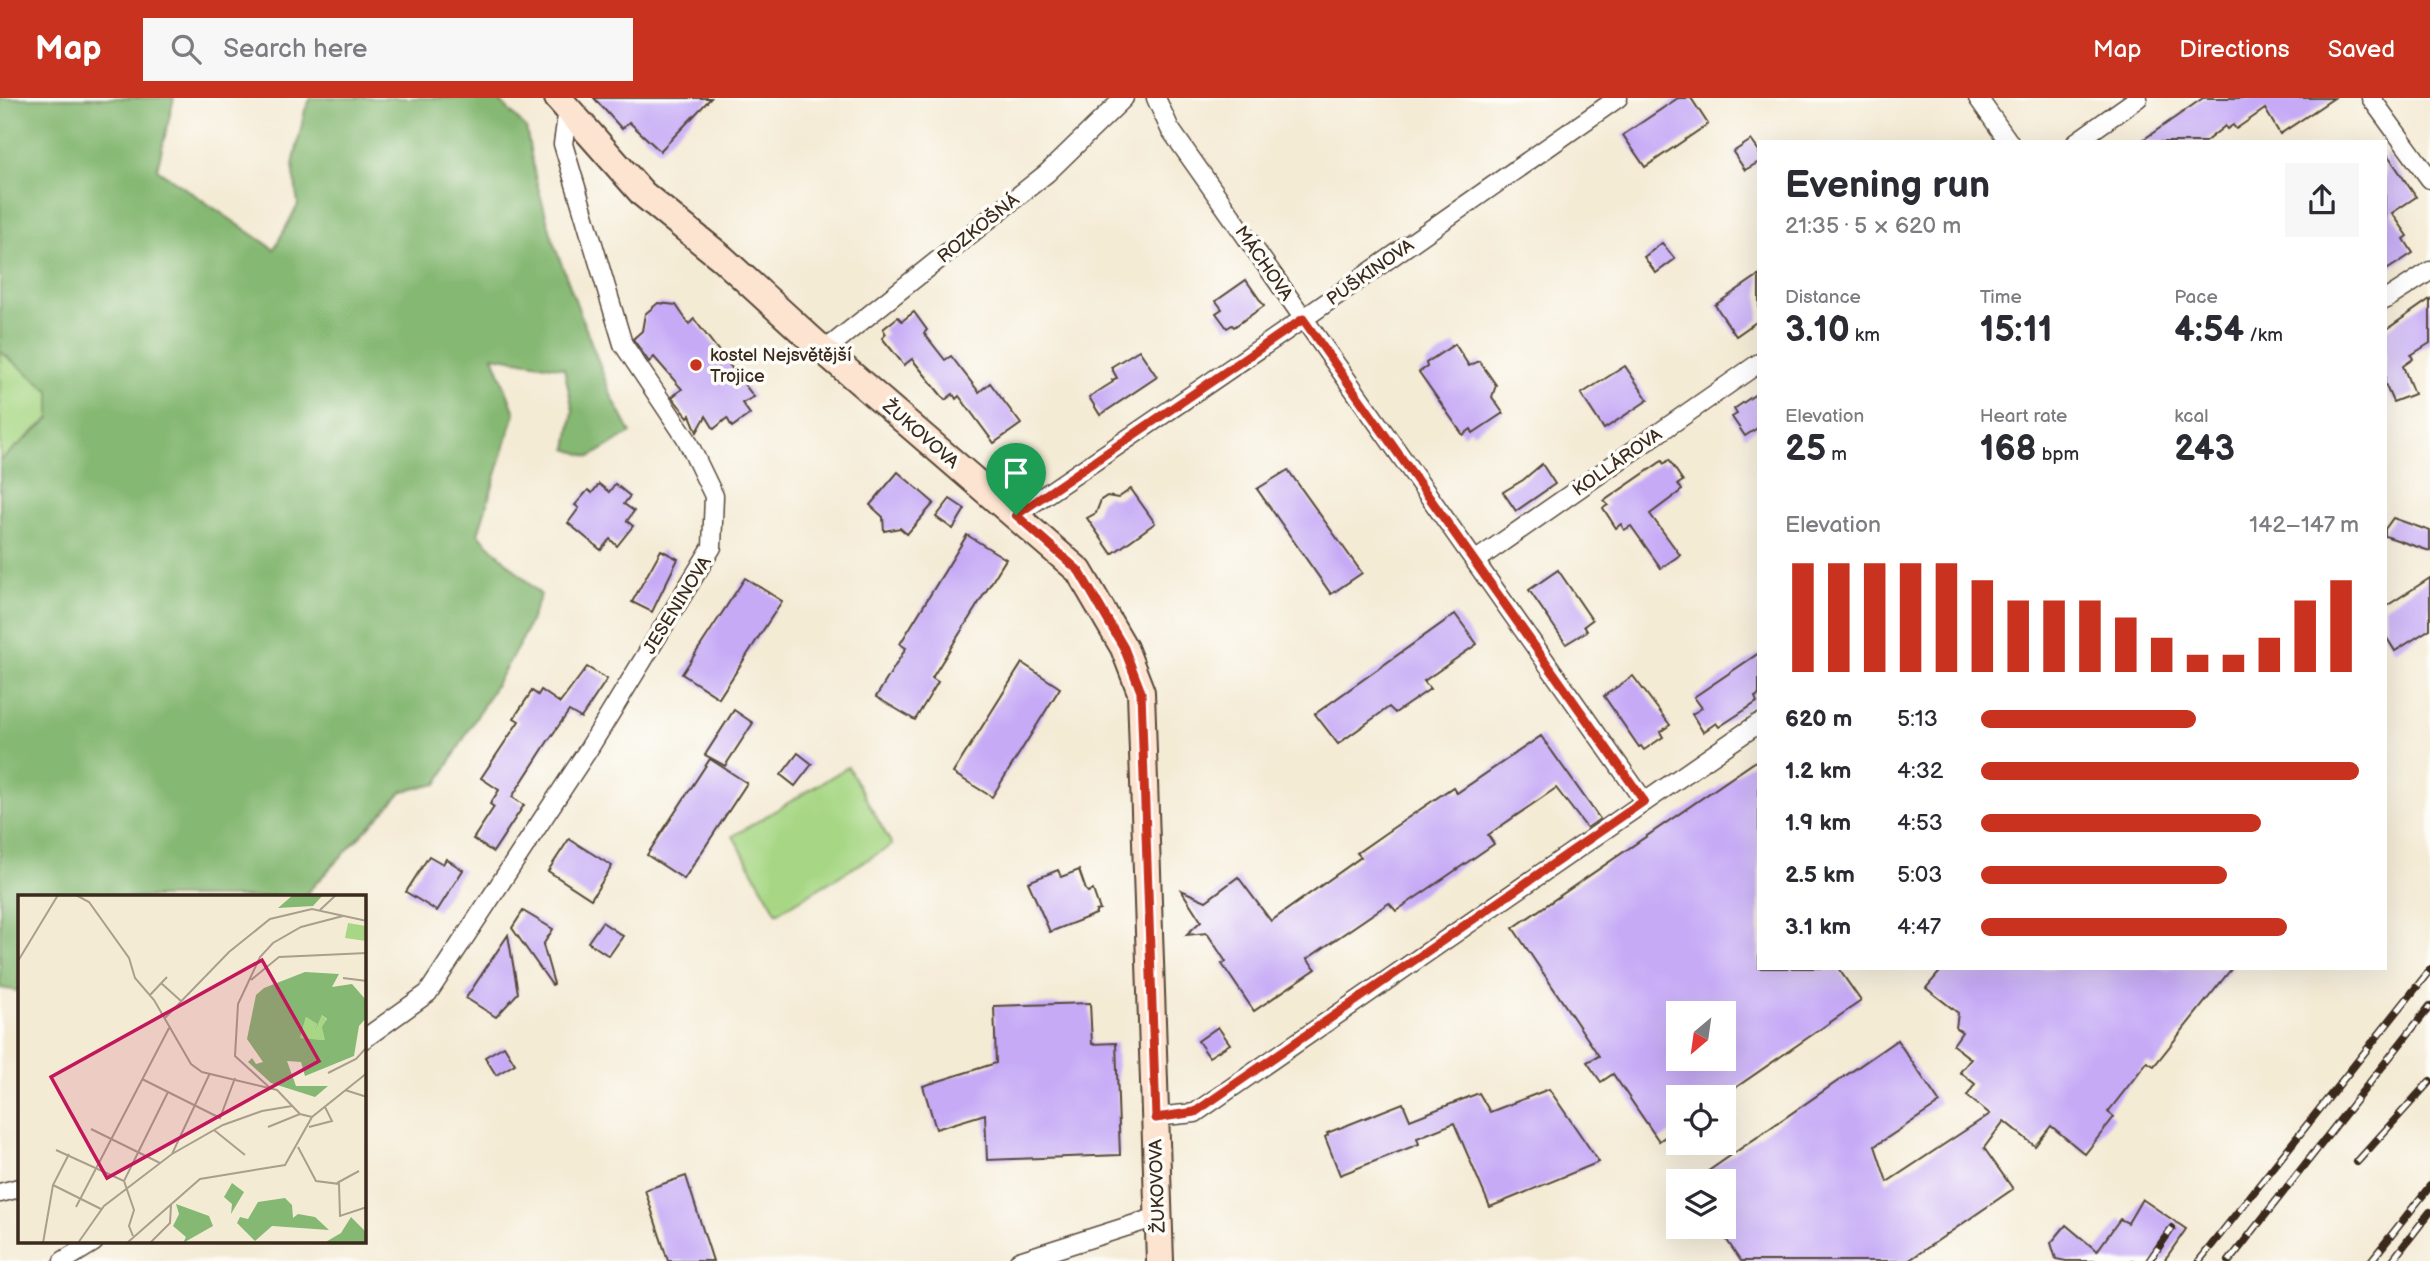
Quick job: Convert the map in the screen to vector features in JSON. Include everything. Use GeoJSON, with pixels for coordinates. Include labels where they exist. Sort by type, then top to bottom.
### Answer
{"type":"FeatureCollection","features":[{"type":"Feature","properties":{"kind":"street","name":"ROZKOŠNÁ"},"geometry":{"type":"LineString","coordinates":[[824,351],[1047,173],[1124,98]]}},
{"type":"Feature","properties":{"kind":"street","name":"MÁCHOVA"},"geometry":{"type":"LineString","coordinates":[[1156,98],[1170,129],[1644,801]]}},
{"type":"Feature","properties":{"kind":"street","name":"PUŠKINOVA"},"geometry":{"type":"LineString","coordinates":[[1016,515],[1303,319],[1618,98]]}},
{"type":"Feature","properties":{"kind":"street"},"geometry":{"type":"LineString","coordinates":[[1978,98],[2008,140]]}},
{"type":"Feature","properties":{"kind":"street"},"geometry":{"type":"LineString","coordinates":[[2079,140],[2138,98]]}},
{"type":"Feature","properties":{"kind":"street"},"geometry":{"type":"LineString","coordinates":[[2371,98],[2430,179]]}},
{"type":"Feature","properties":{"kind":"street","name":"ŽUKOVOVA"},"geometry":{"type":"LineString","coordinates":[[563,104],[643,194],[722,258],[824,351],[1079,571],[1124,648],[1141,692],[1160,1261]]}},
{"type":"Feature","properties":{"kind":"street","name":"JESENINOVA"},"geometry":{"type":"LineString","coordinates":[[366,1037],[428,993],[587,750],[712,547],[714,496],[686,438],[623,344],[563,144],[563,104]]}},
{"type":"Feature","properties":{"kind":"street"},"geometry":{"type":"LineString","coordinates":[[2387,299],[2430,271]]}},
{"type":"Feature","properties":{"kind":"street","name":"KOLLÁROVA"},"geometry":{"type":"LineString","coordinates":[[1475,561],[1757,364]]}},
{"type":"Feature","properties":{"kind":"street"},"geometry":{"type":"LineString","coordinates":[[1156,1118],[1195,1112],[1757,724]]}},
{"type":"Feature","properties":{"kind":"street"},"geometry":{"type":"LineString","coordinates":[[0,1193],[18,1188]]}},
{"type":"Feature","properties":{"kind":"street"},"geometry":{"type":"LineString","coordinates":[[1019,1261],[1157,1217]]}},
{"type":"Feature","properties":{"kind":"street"},"geometry":{"type":"LineString","coordinates":[[64,1261],[91,1244]]}},
{"type":"Feature","properties":{"kind":"green space"},"geometry":{"type":"Polygon","coordinates":[[[0,98],[174,98],[157,169],[274,249],[298,205],[293,165],[305,110],[311,98],[497,98],[526,128],[535,176],[554,244],[611,395],[631,433],[590,457],[567,449],[573,410],[564,368],[493,356],[515,413],[478,534],[541,595],[522,640],[437,784],[403,791],[305,895],[18,895],[18,991],[0,988],[0,461],[50,418],[50,391],[0,351],[0,98]]]}},
{"type":"Feature","properties":{"kind":"green space"},"geometry":{"type":"Polygon","coordinates":[[[0,351],[50,391],[50,418],[0,461],[0,351]]]}},
{"type":"Feature","properties":{"kind":"green space"},"geometry":{"type":"Polygon","coordinates":[[[848,767],[892,845],[777,913],[733,836],[848,767]]]}},
{"type":"Feature","properties":{"kind":"building"},"geometry":{"type":"Polygon","coordinates":[[[594,98],[711,98],[660,151],[629,122],[622,129],[594,98]]]}},
{"type":"Feature","properties":{"kind":"building"},"geometry":{"type":"Polygon","coordinates":[[[1678,98],[1691,98],[1708,124],[1645,167],[1623,135],[1678,98]]]}},
{"type":"Feature","properties":{"kind":"building"},"geometry":{"type":"Polygon","coordinates":[[[2203,98],[2334,98],[2280,134],[2265,109],[2236,129],[2233,125],[2227,129],[2225,126],[2208,140],[2143,140],[2203,98]]]}},
{"type":"Feature","properties":{"kind":"building"},"geometry":{"type":"Polygon","coordinates":[[[1751,140],[1757,148],[1757,163],[1745,170],[1733,152],[1751,140]]]}},
{"type":"Feature","properties":{"kind":"building"},"geometry":{"type":"Polygon","coordinates":[[[2387,154],[2416,197],[2392,213],[2408,236],[2404,239],[2413,253],[2387,270],[2387,154]]]}},
{"type":"Feature","properties":{"kind":"building"},"geometry":{"type":"Polygon","coordinates":[[[1662,243],[1675,259],[1656,273],[1644,257],[1662,243]]]}},
{"type":"Feature","properties":{"kind":"building"},"geometry":{"type":"Polygon","coordinates":[[[1757,276],[1757,321],[1736,336],[1715,305],[1757,276]]]}},
{"type":"Feature","properties":{"kind":"building"},"geometry":{"type":"Polygon","coordinates":[[[1246,280],[1264,306],[1234,327],[1232,325],[1227,328],[1216,313],[1222,309],[1216,301],[1246,280]]]}},
{"type":"Feature","properties":{"kind":"building"},"geometry":{"type":"Polygon","coordinates":[[[2430,299],[2430,343],[2411,355],[2413,359],[2403,366],[2414,394],[2393,402],[2387,388],[2387,329],[2430,299]]]}},
{"type":"Feature","properties":{"kind":"building","name":"kostel Nejsvětější Trojice"},"geometry":{"type":"Polygon","coordinates":[[[658,303],[676,305],[689,324],[694,319],[754,397],[742,403],[750,414],[732,427],[727,418],[714,429],[706,416],[697,432],[690,415],[688,417],[672,397],[682,389],[654,357],[649,362],[633,339],[642,331],[645,314],[658,303]]]}},
{"type":"Feature","properties":{"kind":"building"},"geometry":{"type":"Polygon","coordinates":[[[914,312],[927,330],[924,333],[945,360],[951,356],[979,392],[990,383],[1021,424],[994,443],[959,396],[956,399],[953,394],[945,400],[912,359],[904,365],[882,338],[886,334],[883,329],[898,317],[902,321],[914,312]]]}},
{"type":"Feature","properties":{"kind":"building"},"geometry":{"type":"Polygon","coordinates":[[[1455,344],[1469,366],[1479,361],[1487,372],[1496,385],[1492,397],[1503,413],[1473,433],[1471,429],[1463,435],[1419,372],[1427,367],[1426,363],[1455,344]]]}},
{"type":"Feature","properties":{"kind":"building"},"geometry":{"type":"Polygon","coordinates":[[[1139,350],[1157,377],[1100,415],[1089,397],[1117,378],[1111,367],[1139,350]]]}},
{"type":"Feature","properties":{"kind":"building"},"geometry":{"type":"Polygon","coordinates":[[[1625,366],[1648,400],[1604,429],[1581,394],[1625,366]]]}},
{"type":"Feature","properties":{"kind":"building"},"geometry":{"type":"Polygon","coordinates":[[[1757,393],[1757,428],[1745,436],[1732,417],[1737,414],[1734,409],[1757,393]]]}},
{"type":"Feature","properties":{"kind":"building"},"geometry":{"type":"Polygon","coordinates":[[[1669,460],[1683,481],[1678,484],[1682,490],[1650,514],[1680,555],[1661,568],[1631,526],[1624,530],[1621,524],[1616,528],[1603,508],[1608,505],[1604,501],[1662,461],[1664,464],[1669,460]]]}},
{"type":"Feature","properties":{"kind":"building"},"geometry":{"type":"Polygon","coordinates":[[[1542,464],[1555,484],[1516,511],[1503,492],[1542,464]]]}},
{"type":"Feature","properties":{"kind":"building"},"geometry":{"type":"Polygon","coordinates":[[[1288,470],[1362,573],[1331,594],[1257,489],[1288,470]]]}},
{"type":"Feature","properties":{"kind":"building"},"geometry":{"type":"Polygon","coordinates":[[[898,472],[934,503],[907,534],[900,528],[884,531],[883,517],[870,505],[898,472]]]}},
{"type":"Feature","properties":{"kind":"building"},"geometry":{"type":"Polygon","coordinates":[[[599,484],[609,492],[615,484],[630,496],[624,504],[634,511],[627,521],[633,526],[617,546],[610,539],[601,550],[568,523],[579,508],[575,505],[588,490],[592,493],[599,484]]]}},
{"type":"Feature","properties":{"kind":"building"},"geometry":{"type":"Polygon","coordinates":[[[1131,489],[1155,523],[1112,554],[1087,518],[1096,513],[1101,500],[1107,496],[1118,498],[1131,489]]]}},
{"type":"Feature","properties":{"kind":"building"},"geometry":{"type":"Polygon","coordinates":[[[950,499],[965,509],[953,529],[936,517],[950,499]]]}},
{"type":"Feature","properties":{"kind":"building"},"geometry":{"type":"Polygon","coordinates":[[[2393,518],[2430,531],[2430,551],[2387,537],[2387,526],[2393,518]]]}},
{"type":"Feature","properties":{"kind":"building"},"geometry":{"type":"Polygon","coordinates":[[[967,535],[1006,559],[932,678],[938,682],[915,720],[876,697],[906,648],[900,644],[967,535]]]}},
{"type":"Feature","properties":{"kind":"building"},"geometry":{"type":"Polygon","coordinates":[[[661,550],[678,559],[652,612],[632,602],[661,550]]]}},
{"type":"Feature","properties":{"kind":"building"},"geometry":{"type":"Polygon","coordinates":[[[1558,570],[1592,620],[1584,626],[1587,631],[1566,644],[1529,590],[1558,570]]]}},
{"type":"Feature","properties":{"kind":"building"},"geometry":{"type":"Polygon","coordinates":[[[745,578],[782,601],[719,698],[682,674],[745,578]]]}},
{"type":"Feature","properties":{"kind":"building"},"geometry":{"type":"Polygon","coordinates":[[[2430,578],[2430,629],[2395,651],[2387,638],[2387,606],[2430,578]]]}},
{"type":"Feature","properties":{"kind":"building"},"geometry":{"type":"Polygon","coordinates":[[[1455,614],[1477,644],[1424,681],[1430,689],[1395,713],[1389,707],[1338,744],[1315,714],[1455,614]]]}},
{"type":"Feature","properties":{"kind":"building"},"geometry":{"type":"Polygon","coordinates":[[[1757,654],[1757,702],[1719,727],[1716,723],[1703,732],[1692,714],[1702,708],[1694,697],[1757,654]]]}},
{"type":"Feature","properties":{"kind":"building"},"geometry":{"type":"Polygon","coordinates":[[[1022,663],[1060,688],[992,797],[953,773],[1022,663]]]}},
{"type":"Feature","properties":{"kind":"building"},"geometry":{"type":"Polygon","coordinates":[[[587,667],[607,679],[581,718],[569,711],[548,741],[512,797],[524,805],[493,852],[473,839],[494,807],[490,804],[499,790],[481,778],[519,721],[514,718],[532,691],[538,695],[541,690],[560,703],[587,667]]]}},
{"type":"Feature","properties":{"kind":"building"},"geometry":{"type":"Polygon","coordinates":[[[1633,676],[1670,725],[1660,732],[1663,737],[1644,750],[1639,747],[1604,696],[1633,676]]]}},
{"type":"Feature","properties":{"kind":"building"},"geometry":{"type":"Polygon","coordinates":[[[734,710],[753,723],[725,766],[705,755],[734,710]]]}},
{"type":"Feature","properties":{"kind":"building"},"geometry":{"type":"Polygon","coordinates":[[[1541,736],[1600,819],[1587,828],[1556,788],[1488,835],[1494,844],[1396,911],[1389,903],[1307,959],[1316,969],[1254,1011],[1222,964],[1226,962],[1207,933],[1186,935],[1201,921],[1181,890],[1206,901],[1238,877],[1271,921],[1361,857],[1357,853],[1387,832],[1453,787],[1457,793],[1541,736]]]}},
{"type":"Feature","properties":{"kind":"building"},"geometry":{"type":"Polygon","coordinates":[[[798,753],[812,764],[795,786],[781,775],[798,753]]]}},
{"type":"Feature","properties":{"kind":"building"},"geometry":{"type":"Polygon","coordinates":[[[710,759],[747,783],[684,879],[647,855],[710,759]]]}},
{"type":"Feature","properties":{"kind":"building"},"geometry":{"type":"Polygon","coordinates":[[[1757,760],[1757,970],[1839,970],[1861,1001],[1736,1087],[1736,1085],[1666,1085],[1666,1136],[1659,1141],[1613,1074],[1601,1082],[1587,1062],[1599,1056],[1513,928],[1757,760]]]}},
{"type":"Feature","properties":{"kind":"building"},"geometry":{"type":"Polygon","coordinates":[[[569,839],[612,866],[591,899],[548,871],[569,839]]]}},
{"type":"Feature","properties":{"kind":"building"},"geometry":{"type":"Polygon","coordinates":[[[429,856],[443,864],[446,859],[463,870],[437,911],[406,892],[429,856]]]}},
{"type":"Feature","properties":{"kind":"building"},"geometry":{"type":"Polygon","coordinates":[[[1058,870],[1061,877],[1079,870],[1086,890],[1093,890],[1100,910],[1050,932],[1028,882],[1058,870]]]}},
{"type":"Feature","properties":{"kind":"building"},"geometry":{"type":"Polygon","coordinates":[[[523,911],[553,929],[543,945],[554,984],[552,985],[512,928],[523,911]]]}},
{"type":"Feature","properties":{"kind":"building"},"geometry":{"type":"Polygon","coordinates":[[[602,922],[623,936],[609,956],[588,942],[602,922]]]}},
{"type":"Feature","properties":{"kind":"building"},"geometry":{"type":"Polygon","coordinates":[[[508,935],[518,993],[496,1017],[466,998],[508,935]]]}},
{"type":"Feature","properties":{"kind":"building"},"geometry":{"type":"Polygon","coordinates":[[[1941,970],[2230,970],[2154,1066],[2147,1062],[2108,1112],[2114,1117],[2085,1154],[2051,1126],[2035,1146],[2004,1121],[1984,1148],[2013,1189],[1908,1261],[1741,1261],[1726,1239],[1736,1239],[1736,1169],[1711,1169],[1731,1155],[1736,1155],[1736,1152],[1897,1040],[1940,1103],[1875,1146],[1887,1182],[1990,1114],[1967,1096],[1975,1084],[1960,1072],[1971,1059],[1953,1045],[1962,1032],[1956,1028],[1958,1013],[1926,988],[1941,970]]]}},
{"type":"Feature","properties":{"kind":"building"},"geometry":{"type":"Polygon","coordinates":[[[1090,1003],[1092,1044],[1116,1043],[1120,1155],[987,1160],[985,1114],[936,1129],[923,1086],[996,1063],[994,1006],[1090,1003]]]}},
{"type":"Feature","properties":{"kind":"building"},"geometry":{"type":"Polygon","coordinates":[[[1218,1027],[1230,1044],[1209,1057],[1198,1041],[1218,1027]]]}},
{"type":"Feature","properties":{"kind":"building"},"geometry":{"type":"Polygon","coordinates":[[[504,1046],[515,1064],[496,1075],[485,1057],[504,1046]]]}},
{"type":"Feature","properties":{"kind":"building"},"geometry":{"type":"Polygon","coordinates":[[[1549,1089],[1599,1162],[1490,1207],[1454,1123],[1417,1138],[1419,1144],[1340,1175],[1325,1137],[1327,1133],[1403,1103],[1410,1120],[1479,1093],[1490,1112],[1549,1089]]]}},
{"type":"Feature","properties":{"kind":"building"},"geometry":{"type":"Polygon","coordinates":[[[686,1176],[713,1261],[668,1261],[645,1190],[686,1176]]]}},
{"type":"Feature","properties":{"kind":"building"},"geometry":{"type":"Polygon","coordinates":[[[2142,1199],[2186,1229],[2164,1261],[2056,1259],[2051,1243],[2066,1225],[2097,1251],[2120,1219],[2128,1223],[2142,1199]]]}},
{"type":"Feature","properties":{"kind":"railway"},"geometry":{"type":"LineString","coordinates":[[2199,1261],[2430,970]]}},
{"type":"Feature","properties":{"kind":"railway"},"geometry":{"type":"LineString","coordinates":[[2229,1261],[2430,1006]]}},
{"type":"Feature","properties":{"kind":"railway"},"geometry":{"type":"LineString","coordinates":[[2357,1162],[2430,1081]]}},
{"type":"Feature","properties":{"kind":"railway"},"geometry":{"type":"LineString","coordinates":[[2371,1261],[2430,1186]]}},
{"type":"Feature","properties":{"kind":"railway"},"geometry":{"type":"LineString","coordinates":[[2392,1261],[2430,1212]]}},
{"type":"Feature","properties":{"kind":"railway"},"geometry":{"type":"LineString","coordinates":[[2149,1261],[2172,1228]]}},
{"type":"Feature","properties":{"kind":"place","name":"kostel Nejsvětější Trojice"},"geometry":{"type":"Point","coordinates":[696,365]}},
{"type":"Feature","properties":{"kind":"route"},"geometry":{"type":"LineString","coordinates":[[1303,319],[1644,801],[1195,1112],[1156,1118],[1141,692],[1124,648],[1079,571],[1016,515],[1303,319]]}}]}
